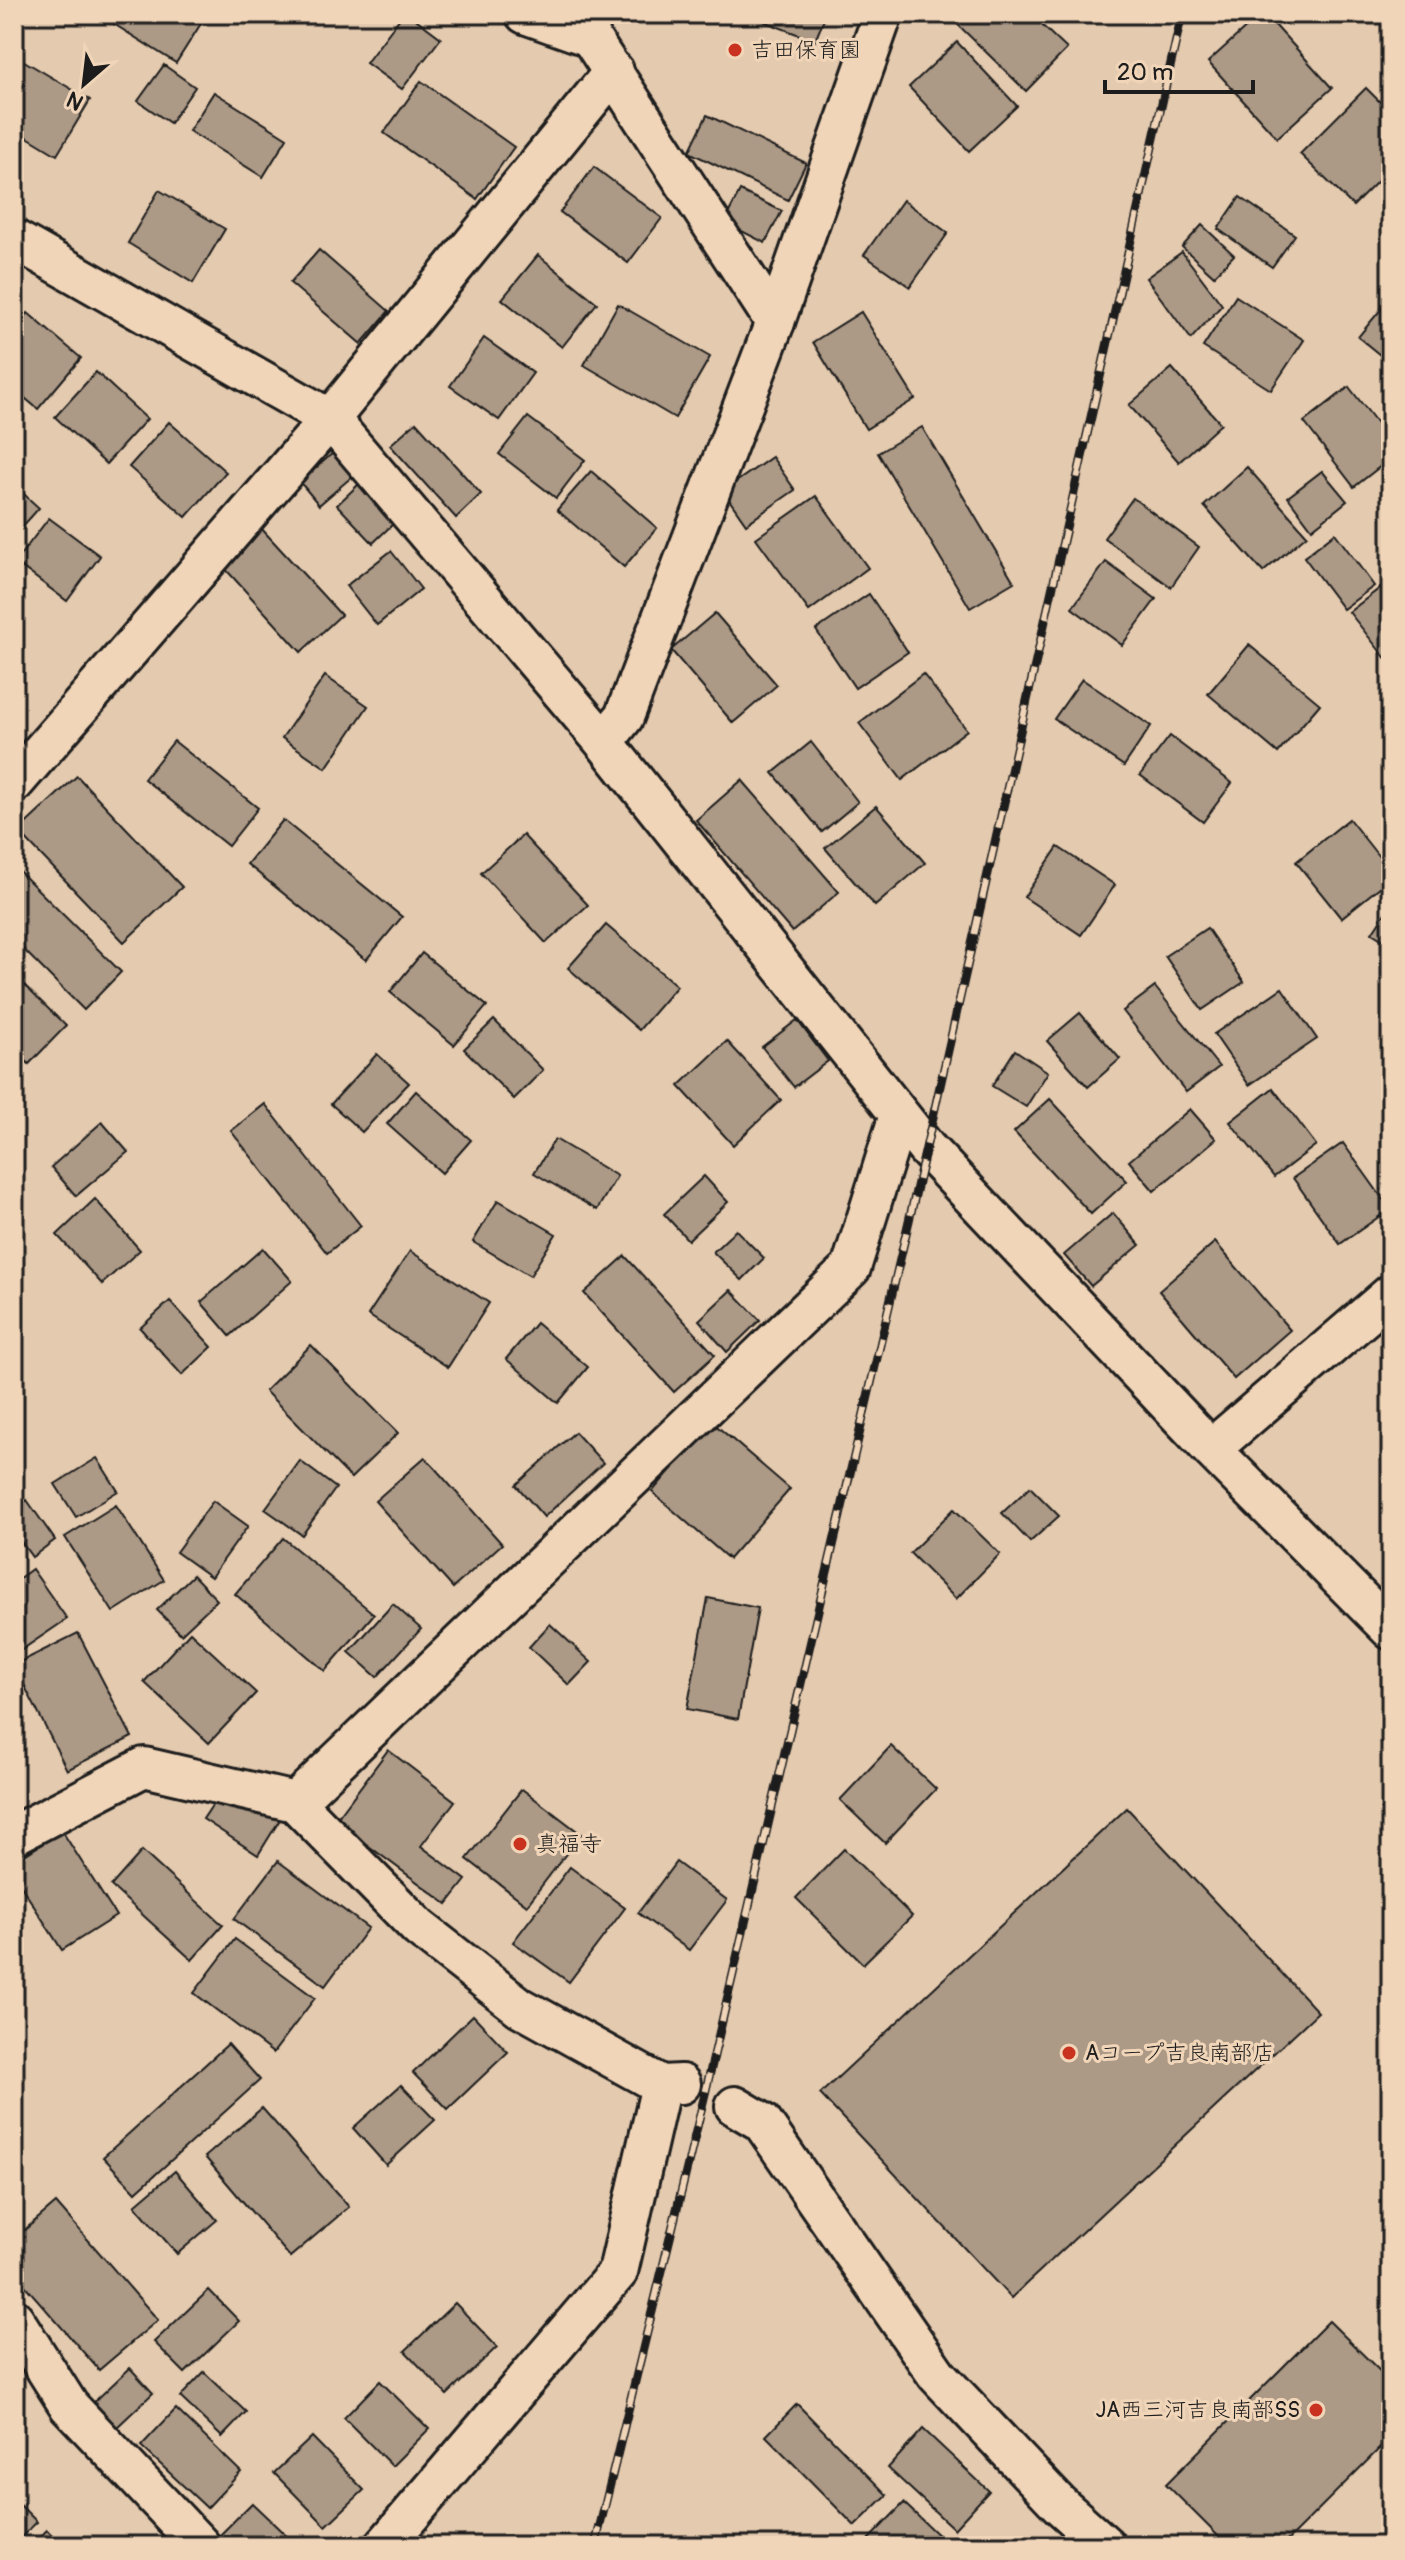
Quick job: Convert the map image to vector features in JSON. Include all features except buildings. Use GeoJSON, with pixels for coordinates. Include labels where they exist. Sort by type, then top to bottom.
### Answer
{"type":"FeatureCollection","features":[{"type":"Feature","properties":{"kind":"street"},"geometry":{"type":"LineString","coordinates":[[525,14],[590,25],[614,71],[775,322]]}},
{"type":"Feature","properties":{"kind":"street"},"geometry":{"type":"LineString","coordinates":[[604,742],[624,717],[775,322],[883,14]]}},
{"type":"Feature","properties":{"kind":"street"},"geometry":{"type":"LineString","coordinates":[[14,783],[330,419],[614,71]]}},
{"type":"Feature","properties":{"kind":"street"},"geometry":{"type":"LineString","coordinates":[[14,239],[330,419],[604,742],[937,1160],[1211,1449],[1391,1630]]}},
{"type":"Feature","properties":{"kind":"street"},"geometry":{"type":"LineString","coordinates":[[295,1802],[851,1268],[899,1115]]}},
{"type":"Feature","properties":{"kind":"street"},"geometry":{"type":"LineString","coordinates":[[1211,1449],[1391,1294]]}},
{"type":"Feature","properties":{"kind":"street"},"geometry":{"type":"LineString","coordinates":[[14,1835],[144,1767],[295,1802],[419,1928],[509,1998],[671,2084],[618,2272],[384,2546]]}},
{"type":"Feature","properties":{"kind":"street"},"geometry":{"type":"LineString","coordinates":[[735,2106],[762,2122],[937,2375],[1060,2505],[1106,2546]]}},
{"type":"Feature","properties":{"kind":"street"},"geometry":{"type":"LineString","coordinates":[[14,2319],[69,2406],[201,2546]]}},
{"type":"Feature","properties":{"kind":"railway"},"geometry":{"type":"LineString","coordinates":[[595,2546],[705,2094],[926,1148],[1182,14]]}},
{"type":"Feature","properties":{"kind":"place","name":"吉田保育園"},"geometry":{"type":"Point","coordinates":[735,50]}},
{"type":"Feature","properties":{"kind":"place","name":"真福寺"},"geometry":{"type":"Point","coordinates":[520,1844]}},
{"type":"Feature","properties":{"kind":"place","name":"Aコープ吉良南部店"},"geometry":{"type":"Point","coordinates":[1069,2053]}},
{"type":"Feature","properties":{"kind":"place","name":"JA西三河吉良南部SS"},"geometry":{"type":"Point","coordinates":[1316,2410]}}]}
